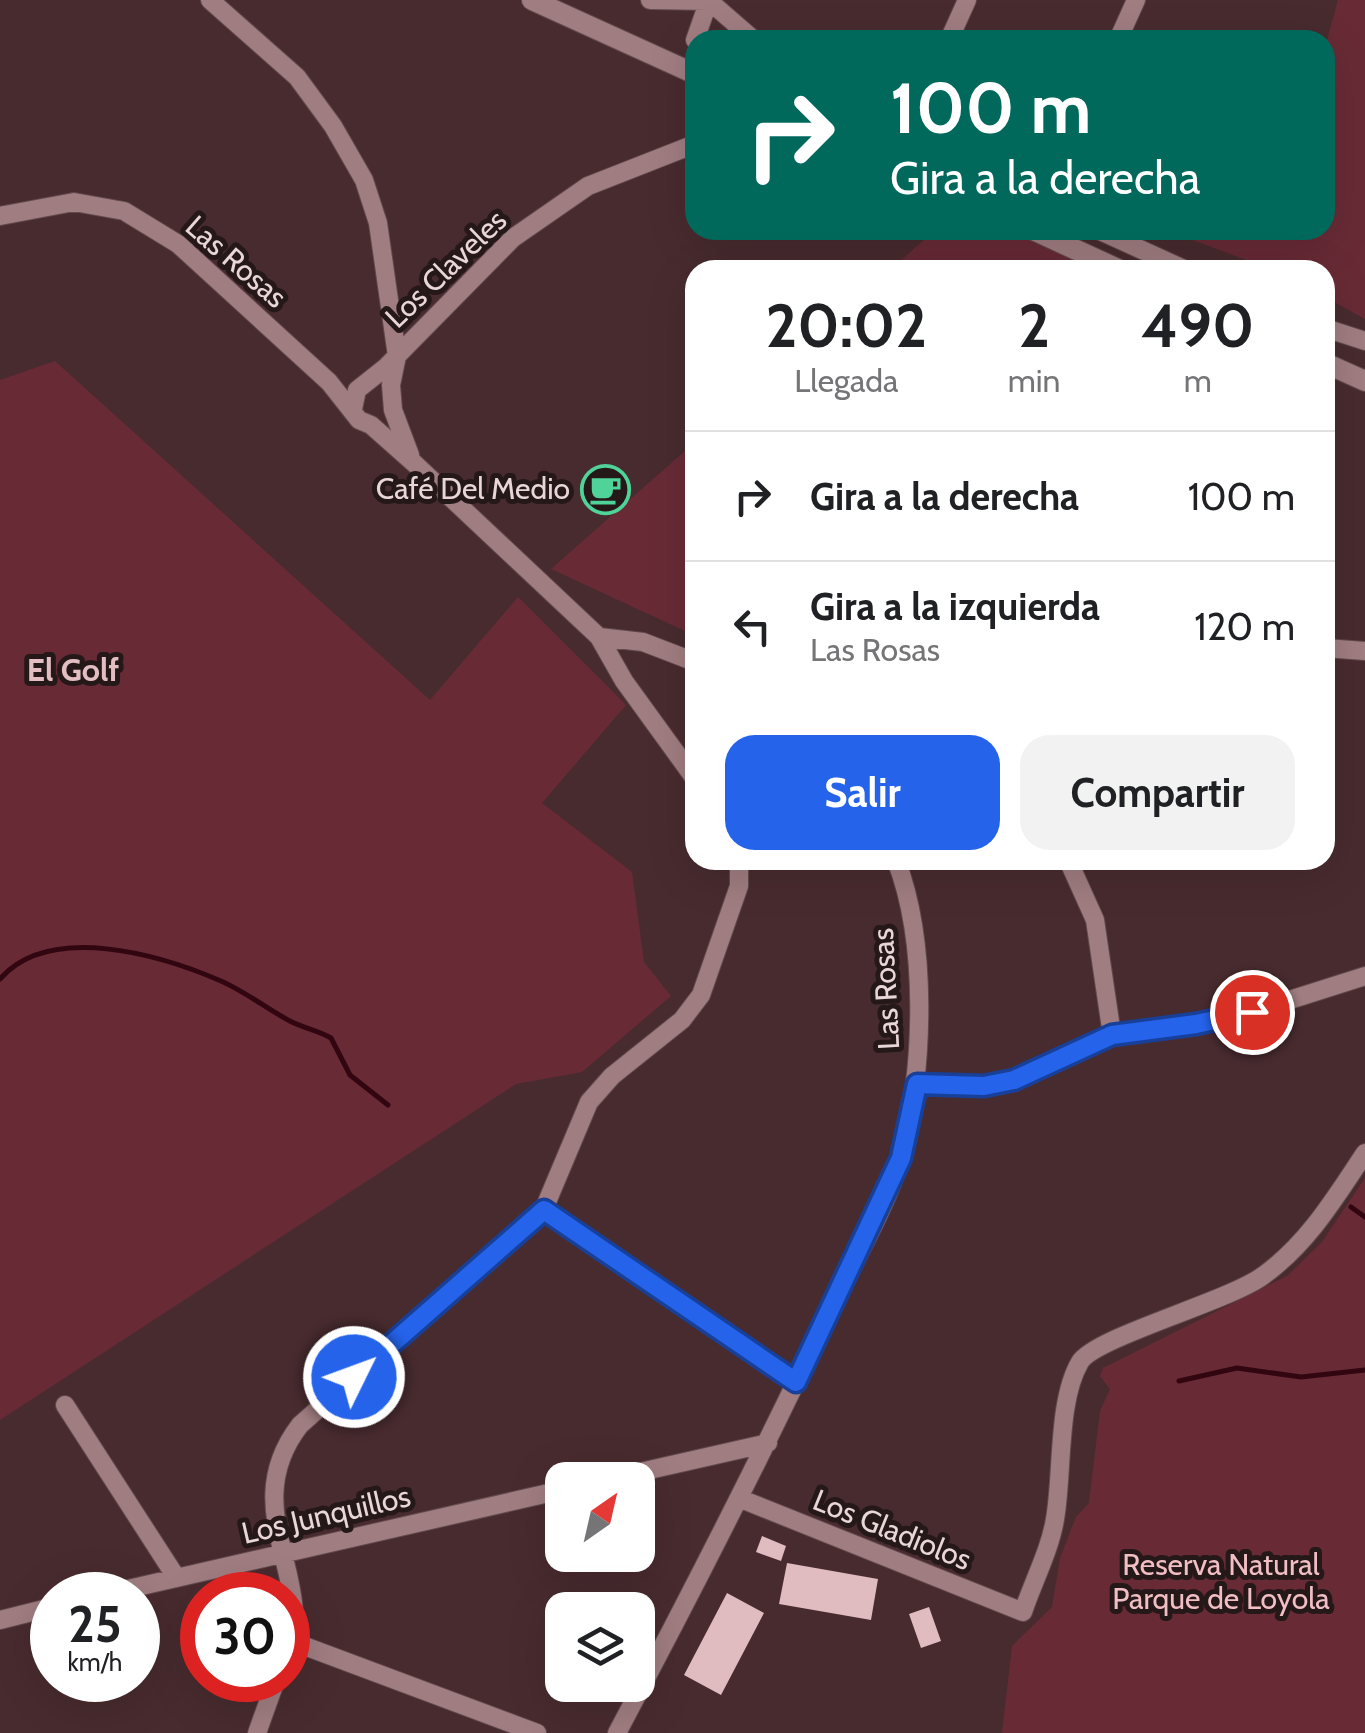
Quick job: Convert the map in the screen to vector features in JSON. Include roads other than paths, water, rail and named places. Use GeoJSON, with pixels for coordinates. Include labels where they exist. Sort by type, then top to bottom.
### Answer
{"type":"FeatureCollection","features":[{"type":"Feature","properties":{"kind":"street"},"geometry":{"type":"LineString","coordinates":[[210,0],[297,77],[333,126],[364,180],[378,223],[396,356],[392,403],[384,421],[371,425]]}},
{"type":"Feature","properties":{"kind":"street"},"geometry":{"type":"LineString","coordinates":[[532,0],[685,70]]}},
{"type":"Feature","properties":{"kind":"street"},"geometry":{"type":"LineString","coordinates":[[650,0],[709,0],[743,30]]}},
{"type":"Feature","properties":{"kind":"street"},"geometry":{"type":"LineString","coordinates":[[699,30],[709,0]]}},
{"type":"Feature","properties":{"kind":"street"},"geometry":{"type":"LineString","coordinates":[[954,30],[967,0]]}},
{"type":"Feature","properties":{"kind":"street"},"geometry":{"type":"LineString","coordinates":[[1122,30],[1136,0]]}},
{"type":"Feature","properties":{"kind":"street","name":"Los Claveles"},"geometry":{"type":"LineString","coordinates":[[363,386],[513,238],[588,186],[685,148]]}},
{"type":"Feature","properties":{"kind":"street","name":"Las Rosas"},"geometry":{"type":"LineString","coordinates":[[0,216],[74,202],[124,211],[178,244],[330,382],[352,409]]}},
{"type":"Feature","properties":{"kind":"street"},"geometry":{"type":"LineString","coordinates":[[1055,240],[1098,260]]}},
{"type":"Feature","properties":{"kind":"street"},"geometry":{"type":"LineString","coordinates":[[1120,240],[1164,260]]}},
{"type":"Feature","properties":{"kind":"street"},"geometry":{"type":"LineString","coordinates":[[391,313],[403,328],[421,331]]}},
{"type":"Feature","properties":{"kind":"street"},"geometry":{"type":"LineString","coordinates":[[1335,331],[1365,341]]}},
{"type":"Feature","properties":{"kind":"street"},"geometry":{"type":"LineString","coordinates":[[1335,368],[1365,381]]}},
{"type":"Feature","properties":{"kind":"street"},"geometry":{"type":"LineString","coordinates":[[330,382],[383,386],[415,464]]}},
{"type":"Feature","properties":{"kind":"street"},"geometry":{"type":"LineString","coordinates":[[363,386],[354,396],[352,409],[359,420],[371,425],[415,464],[599,638],[624,681],[685,764]]}},
{"type":"Feature","properties":{"kind":"street"},"geometry":{"type":"LineString","coordinates":[[599,638],[643,642],[685,658]]}},
{"type":"Feature","properties":{"kind":"street"},"geometry":{"type":"LineString","coordinates":[[1335,649],[1365,651]]}},
{"type":"Feature","properties":{"kind":"street"},"geometry":{"type":"LineString","coordinates":[[285,1572],[276,1534],[274,1481],[283,1447],[300,1425],[544,1210],[589,1102],[612,1076],[682,1020],[701,996],[740,886],[739,870]]}},
{"type":"Feature","properties":{"kind":"street","name":"Las Rosas"},"geometry":{"type":"LineString","coordinates":[[617,1733],[741,1499],[901,1158],[917,1084],[914,954],[907,889],[900,870]]}},
{"type":"Feature","properties":{"kind":"street"},"geometry":{"type":"LineString","coordinates":[[1072,870],[1095,920],[1112,1035]]}},
{"type":"Feature","properties":{"kind":"street"},"geometry":{"type":"LineString","coordinates":[[917,1084],[984,1086],[1014,1080],[1112,1035],[1252,1012],[1365,976]]}},
{"type":"Feature","properties":{"kind":"street","name":"Los Gladiolos"},"geometry":{"type":"LineString","coordinates":[[741,1499],[1022,1612],[1055,1522],[1069,1396],[1081,1360],[1104,1343],[1168,1320],[1261,1278],[1306,1240],[1365,1153]]}},
{"type":"Feature","properties":{"kind":"street"},"geometry":{"type":"LineString","coordinates":[[544,1210],[796,1382]]}},
{"type":"Feature","properties":{"kind":"street"},"geometry":{"type":"LineString","coordinates":[[66,1405],[176,1577]]}},
{"type":"Feature","properties":{"kind":"street"},"geometry":{"type":"LineString","coordinates":[[655,1468],[768,1442]]}},
{"type":"Feature","properties":{"kind":"street","name":"Los Junquillos"},"geometry":{"type":"LineString","coordinates":[[160,1581],[545,1494]]}},
{"type":"Feature","properties":{"kind":"street"},"geometry":{"type":"LineString","coordinates":[[0,1620],[30,1612]]}},
{"type":"Feature","properties":{"kind":"street"},"geometry":{"type":"LineString","coordinates":[[310,1653],[537,1733]]}},
{"type":"Feature","properties":{"kind":"street"},"geometry":{"type":"LineString","coordinates":[[256,1733],[268,1702]]}},
{"type":"Feature","properties":{"kind":"waterway"},"geometry":{"type":"LineString","coordinates":[[0,979],[21,962],[47,952],[76,948],[138,954],[196,971],[331,1038],[350,1075],[388,1105]]}},
{"type":"Feature","properties":{"kind":"waterway"},"geometry":{"type":"LineString","coordinates":[[1351,1207],[1365,1217]]}},
{"type":"Feature","properties":{"kind":"waterway"},"geometry":{"type":"LineString","coordinates":[[1179,1381],[1237,1368],[1301,1377],[1365,1370]]}},
{"type":"Feature","properties":{"kind":"place","name":"Café Del Medio"},"geometry":{"type":"Point","coordinates":[605,489]}},
{"type":"Feature","properties":{"kind":"district","name":"El Golf"},"geometry":{"type":"Point","coordinates":[73,670]}},
{"type":"Feature","properties":{"kind":"park label","name":"Reserva Natural Parque de Loyola"},"geometry":{"type":"Point","coordinates":[1221,1582]}}]}
